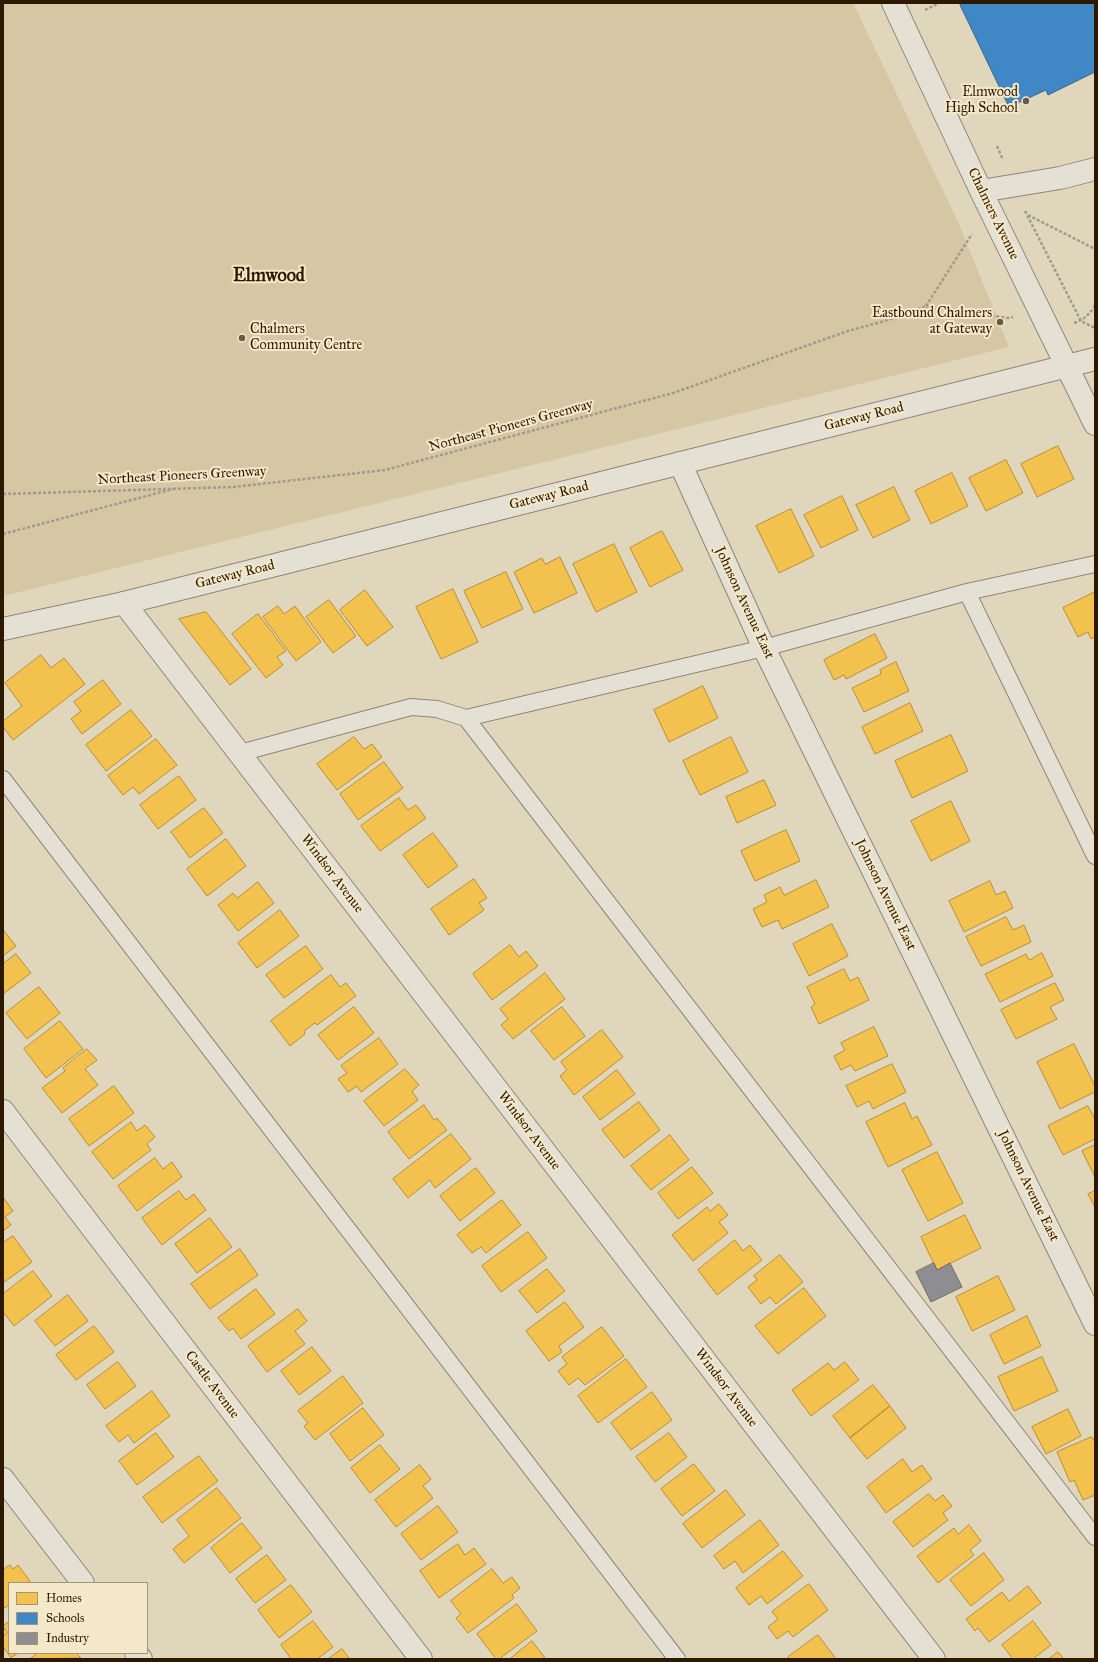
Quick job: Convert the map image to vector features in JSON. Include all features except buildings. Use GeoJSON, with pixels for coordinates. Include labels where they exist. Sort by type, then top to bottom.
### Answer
{"type":"FeatureCollection","features":[{"type":"Feature","properties":{"kind":"street","name":"Chalmers Avenue"},"geometry":{"type":"LineString","coordinates":[[893,3],[982,192],[1095,424]]}},
{"type":"Feature","properties":{"kind":"street"},"geometry":{"type":"LineString","coordinates":[[982,192],[1060,178],[1095,169]]}},
{"type":"Feature","properties":{"kind":"street","name":"Gateway Road"},"geometry":{"type":"LineString","coordinates":[[3,629],[124,603],[1095,359]]}},
{"type":"Feature","properties":{"kind":"street","name":"Johnson Avenue East"},"geometry":{"type":"LineString","coordinates":[[680,463],[764,648],[1095,1324]]}},
{"type":"Feature","properties":{"kind":"street","name":"Windsor Avenue"},"geometry":{"type":"LineString","coordinates":[[124,603],[934,1659]]}},
{"type":"Feature","properties":{"kind":"street","name":"Castle Avenue"},"geometry":{"type":"LineString","coordinates":[[3,1111],[422,1659]]}},
{"type":"Feature","properties":{"kind":"street"},"geometry":{"type":"LineString","coordinates":[[3,1479],[81,1582]]}},
{"type":"Feature","properties":{"kind":"lane"},"geometry":{"type":"LineString","coordinates":[[240,754],[411,707],[437,709],[466,718],[764,648],[967,592],[1095,564]]}},
{"type":"Feature","properties":{"kind":"lane"},"geometry":{"type":"LineString","coordinates":[[967,592],[1095,856]]}},
{"type":"Feature","properties":{"kind":"lane"},"geometry":{"type":"LineString","coordinates":[[466,718],[1095,1537]]}},
{"type":"Feature","properties":{"kind":"lane"},"geometry":{"type":"LineString","coordinates":[[3,779],[677,1659]]}},
{"type":"Feature","properties":{"kind":"path"},"geometry":{"type":"LineString","coordinates":[[1095,249],[1027,215],[1081,321],[1095,328]]}},
{"type":"Feature","properties":{"kind":"path"},"geometry":{"type":"LineString","coordinates":[[973,232],[926,306],[1008,318]]}},
{"type":"Feature","properties":{"kind":"path","name":"Northeast Pioneers Greenway"},"geometry":{"type":"LineString","coordinates":[[3,494],[233,487],[385,470],[673,393],[848,331],[899,317],[926,306]]}},
{"type":"Feature","properties":{"kind":"path"},"geometry":{"type":"LineString","coordinates":[[1081,321],[1088,316],[1095,306]]}},
{"type":"Feature","properties":{"kind":"path"},"geometry":{"type":"LineString","coordinates":[[3,534],[178,488]]}},
{"type":"Feature","properties":{"kind":"shaded area","name":"Chalmers Community Centre"},"geometry":{"type":"Polygon","coordinates":[[[3,3],[853,3],[958,222],[1009,347],[3,596],[3,3]]]}},
{"type":"Feature","properties":{"kind":"place","name":"Elmwood High School"},"geometry":{"type":"Point","coordinates":[1026,101]}},
{"type":"Feature","properties":{"kind":"place","name":"Eastbound Chalmers at Gateway"},"geometry":{"type":"Point","coordinates":[1000,322]}},
{"type":"Feature","properties":{"kind":"place","name":"Chalmers Community Centre"},"geometry":{"type":"Point","coordinates":[242,338]}},
{"type":"Feature","properties":{"kind":"district","name":"Elmwood"},"geometry":{"type":"Point","coordinates":[269,277]}}]}
